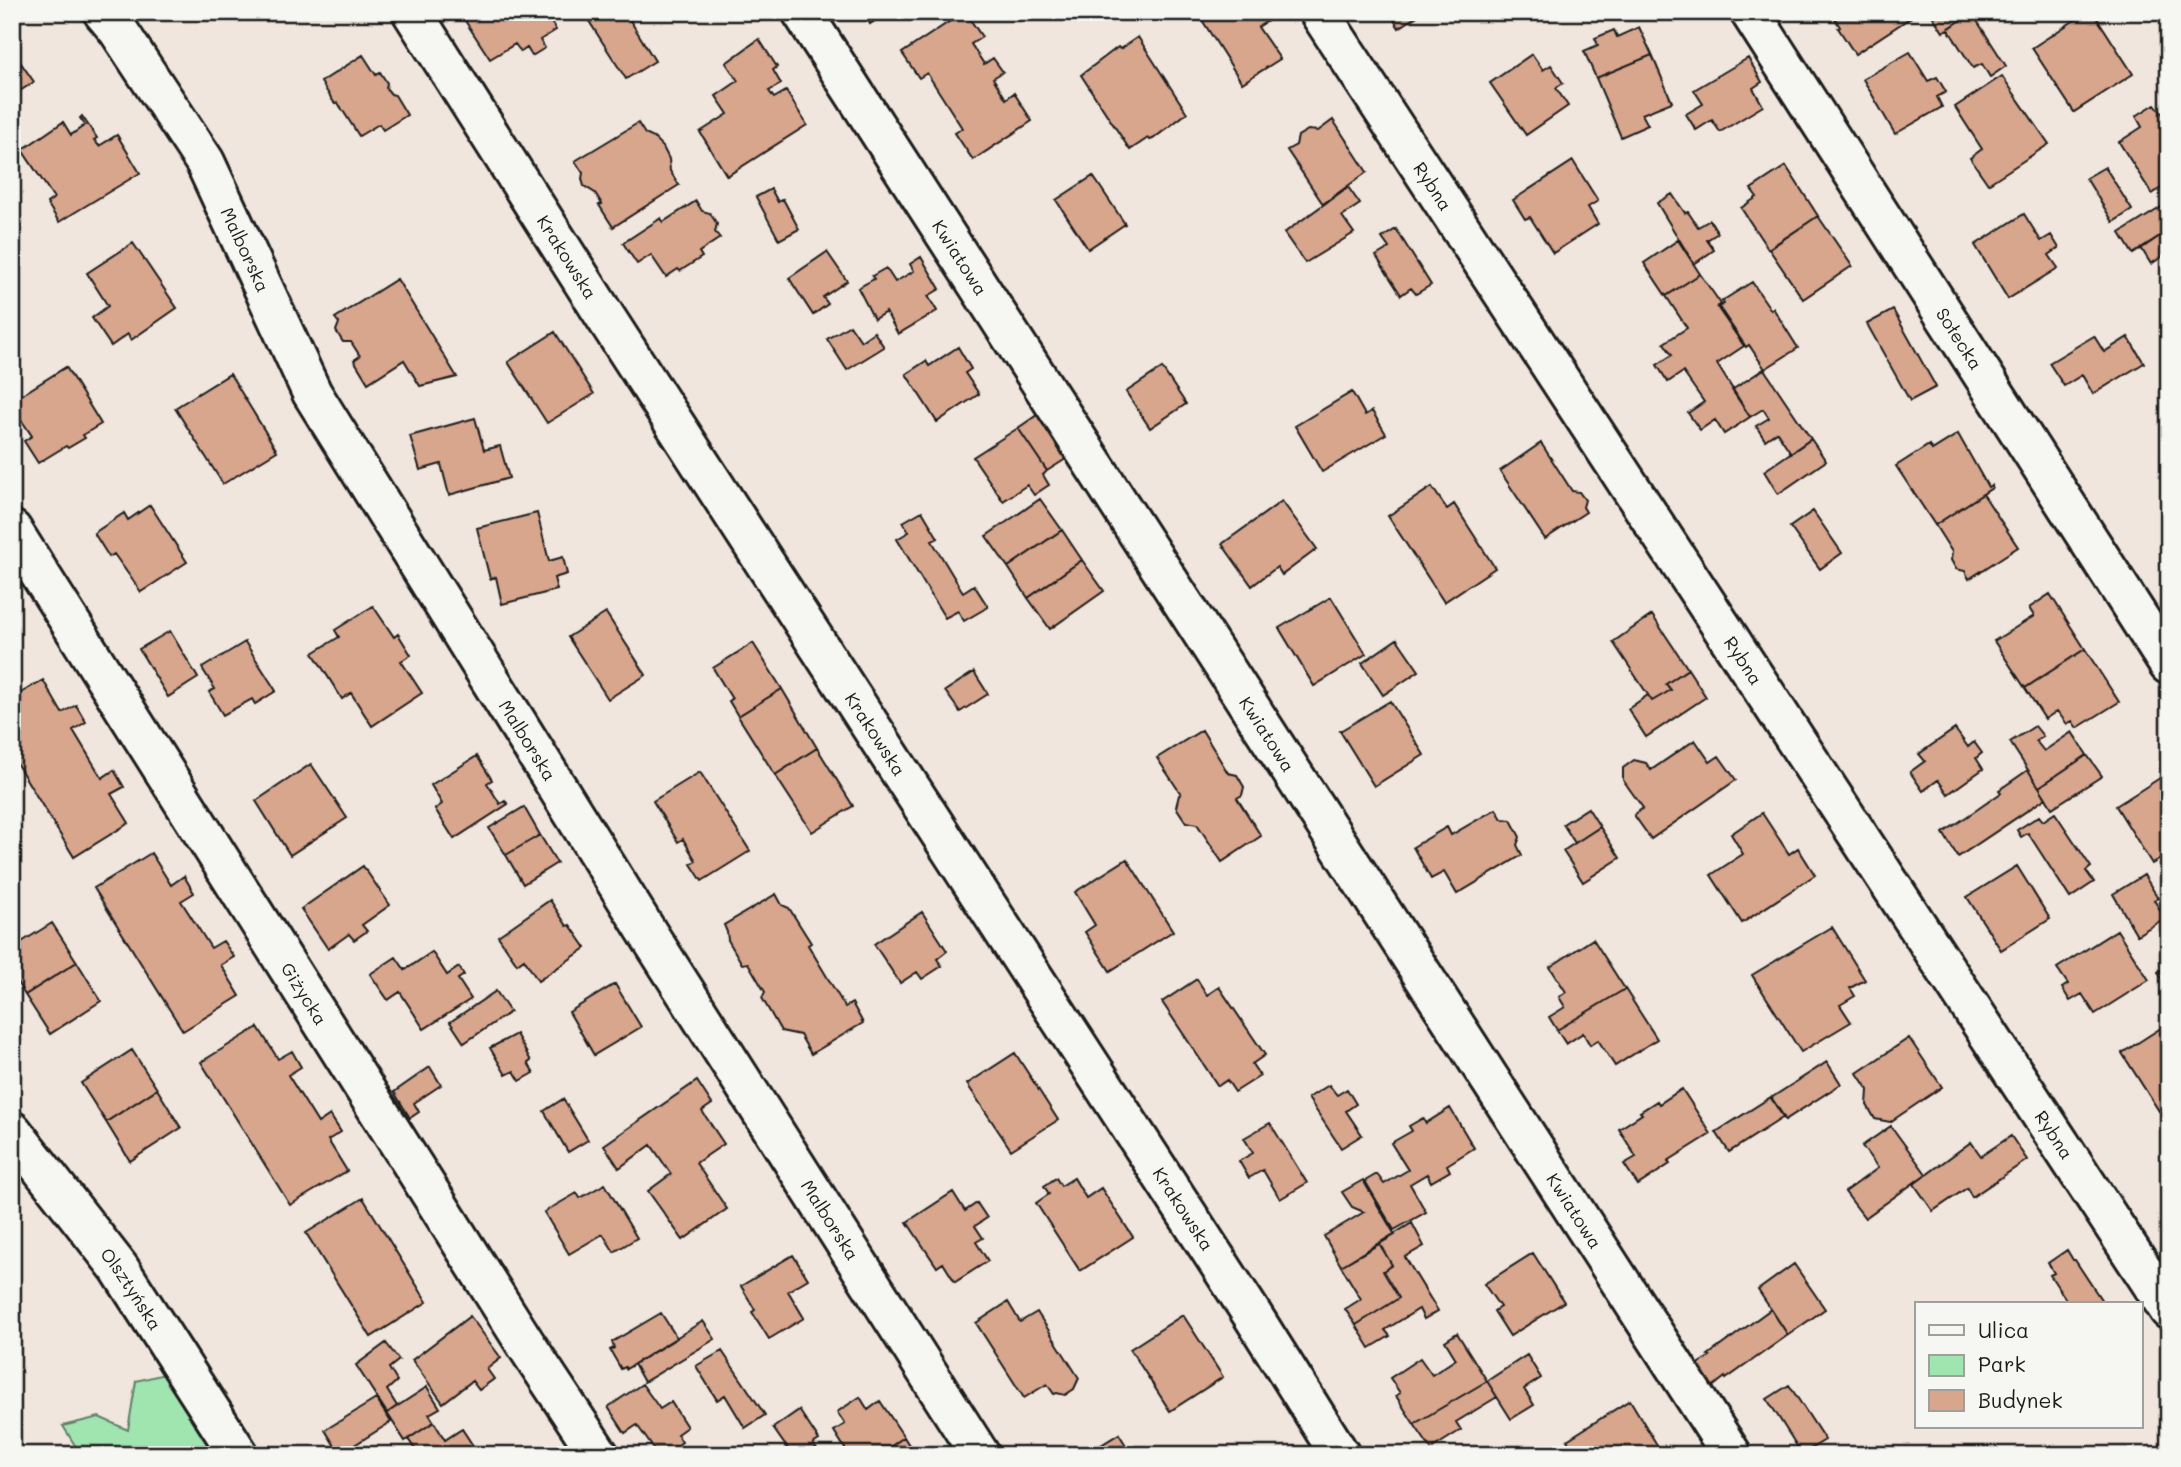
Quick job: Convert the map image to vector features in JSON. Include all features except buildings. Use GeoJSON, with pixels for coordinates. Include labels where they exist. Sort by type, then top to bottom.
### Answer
{"type":"FeatureCollection","features":[{"type":"Feature","properties":{"kind":"street","name":"Malborska"},"geometry":{"type":"LineString","coordinates":[[103,12],[118,30],[205,162],[312,393],[649,935],[980,1455]]}},
{"type":"Feature","properties":{"kind":"street","name":"Krakowska"},"geometry":{"type":"LineString","coordinates":[[412,12],[606,318],[1253,1316],[1340,1455]]}},
{"type":"Feature","properties":{"kind":"street","name":"Kwiatowa"},"geometry":{"type":"LineString","coordinates":[[802,12],[1732,1455]]}},
{"type":"Feature","properties":{"kind":"street","name":"Rybna"},"geometry":{"type":"LineString","coordinates":[[1319,12],[2169,1310]]}},
{"type":"Feature","properties":{"kind":"street","name":"Sołecka"},"geometry":{"type":"LineString","coordinates":[[1750,12],[2169,665]]}},
{"type":"Feature","properties":{"kind":"street","name":"Giżycka"},"geometry":{"type":"LineString","coordinates":[[12,530],[525,1343],[599,1455]]}},
{"type":"Feature","properties":{"kind":"street","name":"Olsztyńska"},"geometry":{"type":"LineString","coordinates":[[12,1130],[119,1268],[239,1455]]}},
{"type":"Feature","properties":{"kind":"green space"},"geometry":{"type":"Polygon","coordinates":[[[164,1374],[195,1410],[226,1455],[81,1455],[63,1426],[99,1417],[128,1430],[136,1381],[164,1374]]]}}]}
